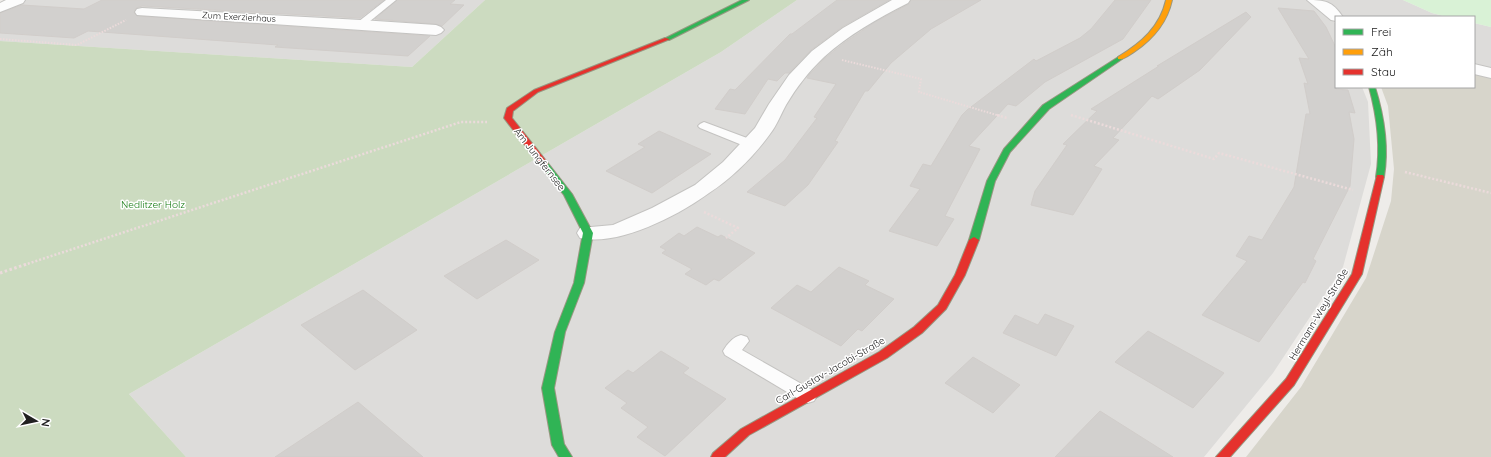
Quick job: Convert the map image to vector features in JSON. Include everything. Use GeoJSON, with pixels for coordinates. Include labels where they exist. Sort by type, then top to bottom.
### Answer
{"type":"FeatureCollection","features":[{"type":"Feature","properties":{"kind":"street"},"geometry":{"type":"LineString","coordinates":[[142,12],[164,0]]}},
{"type":"Feature","properties":{"kind":"street","name":"Am Jungfernsee"},"geometry":{"type":"LineString","coordinates":[[588,233],[568,194],[508,118],[510,110],[536,91],[667,39],[746,0]]}},
{"type":"Feature","properties":{"kind":"street"},"geometry":{"type":"LineString","coordinates":[[566,457],[558,445],[548,388],[560,332],[579,283],[588,233],[617,231],[660,213],[702,189],[730,166],[763,131],[778,104],[795,79],[818,54],[848,31],[902,0]]}},
{"type":"Feature","properties":{"kind":"street","name":"Carl-Gustav-Jacobi-Straße"},"geometry":{"type":"LineString","coordinates":[[717,457],[745,432],[883,355],[918,330],[942,307],[960,275],[975,238],[991,181],[1007,151],[1029,124],[1046,107],[1091,76],[1140,46],[1156,30],[1168,9],[1169,0]]}},
{"type":"Feature","properties":{"kind":"street"},"geometry":{"type":"LineString","coordinates":[[1314,0],[1328,9],[1335,16]]}},
{"type":"Feature","properties":{"kind":"street","name":"Zum Exerzierhaus"},"geometry":{"type":"LineString","coordinates":[[142,12],[361,24],[436,30]]}},
{"type":"Feature","properties":{"kind":"street"},"geometry":{"type":"LineString","coordinates":[[1475,69],[1491,73]]}},
{"type":"Feature","properties":{"kind":"street","name":"Hermann-Weyl-Straße"},"geometry":{"type":"LineString","coordinates":[[1222,457],[1290,382],[1357,274],[1383,166],[1378,104],[1372,88]]}},
{"type":"Feature","properties":{"kind":"lane"},"geometry":{"type":"LineString","coordinates":[[361,24],[392,0]]}},
{"type":"Feature","properties":{"kind":"lane"},"geometry":{"type":"LineString","coordinates":[[704,126],[751,144]]}},
{"type":"Feature","properties":{"kind":"lane"},"geometry":{"type":"LineString","coordinates":[[741,341],[731,351],[808,396]]}},
{"type":"Feature","properties":{"kind":"path"},"geometry":{"type":"LineString","coordinates":[[0,39],[77,45],[142,12]]}},
{"type":"Feature","properties":{"kind":"path"},"geometry":{"type":"LineString","coordinates":[[818,54],[922,80],[919,92],[1029,124]]}},
{"type":"Feature","properties":{"kind":"path"},"geometry":{"type":"LineString","coordinates":[[1046,107],[1214,159],[1219,153],[1376,196]]}},
{"type":"Feature","properties":{"kind":"path"},"geometry":{"type":"LineString","coordinates":[[0,273],[461,122],[511,121]]}},
{"type":"Feature","properties":{"kind":"path"},"geometry":{"type":"LineString","coordinates":[[1383,166],[1491,193]]}},
{"type":"Feature","properties":{"kind":"shaded area"},"geometry":{"type":"Polygon","coordinates":[[[25,0],[485,0],[412,67],[0,41],[0,12],[25,0]]]}},
{"type":"Feature","properties":{"kind":"shaded area"},"geometry":{"type":"Polygon","coordinates":[[[797,0],[1309,0],[1322,9],[1335,24],[1335,88],[1362,88],[1368,102],[1371,164],[1343,267],[1273,373],[1204,457],[186,457],[129,394],[721,52],[797,0]]]}},
{"type":"Feature","properties":{"kind":"shaded area"},"geometry":{"type":"Polygon","coordinates":[[[1321,0],[1403,0],[1432,13],[1444,16],[1343,16],[1336,9],[1321,0]]]}},
{"type":"Feature","properties":{"kind":"shaded area"},"geometry":{"type":"Polygon","coordinates":[[[1475,23],[1491,27],[1491,71],[1475,67],[1475,23]]]}},
{"type":"Feature","properties":{"kind":"shaded area"},"geometry":{"type":"Polygon","coordinates":[[[1475,73],[1491,77],[1491,457],[1246,457],[1301,387],[1366,278],[1391,201],[1394,169],[1388,106],[1381,88],[1475,88],[1475,73]]]}},
{"type":"Feature","properties":{"kind":"green space","name":"Nedlitzer Holz"},"geometry":{"type":"Polygon","coordinates":[[[485,0],[797,0],[721,52],[129,394],[186,457],[0,457],[0,41],[412,67],[485,0]]]}},
{"type":"Feature","properties":{"kind":"green space"},"geometry":{"type":"Polygon","coordinates":[[[1403,0],[1491,0],[1491,27],[1475,23],[1475,16],[1444,16],[1432,13],[1403,0]]]}},
{"type":"Feature","properties":{"kind":"building"},"geometry":{"type":"Polygon","coordinates":[[[102,0],[384,0],[360,18],[142,6],[136,8],[134,13],[137,16],[430,36],[408,56],[275,47],[278,45],[88,31],[74,38],[0,33],[0,13],[22,5],[84,9],[102,0]]]}},
{"type":"Feature","properties":{"kind":"building"},"geometry":{"type":"Polygon","coordinates":[[[397,0],[455,0],[450,4],[464,5],[442,26],[436,24],[375,19],[397,0]]]}},
{"type":"Feature","properties":{"kind":"building"},"geometry":{"type":"Polygon","coordinates":[[[837,0],[889,0],[842,27],[811,50],[789,73],[785,73],[777,81],[768,79],[745,114],[715,109],[730,89],[735,90],[790,34],[837,0]]]}},
{"type":"Feature","properties":{"kind":"building"},"geometry":{"type":"Polygon","coordinates":[[[911,0],[981,0],[931,29],[891,63],[868,91],[865,91],[835,141],[838,142],[808,185],[785,206],[747,192],[785,160],[817,118],[814,117],[836,84],[807,78],[809,75],[825,58],[844,43],[875,22],[909,4],[911,0]]]}},
{"type":"Feature","properties":{"kind":"building"},"geometry":{"type":"Polygon","coordinates":[[[1115,0],[1151,0],[1123,39],[1045,82],[1016,106],[1008,104],[969,146],[980,149],[945,216],[954,219],[937,246],[889,231],[920,189],[910,186],[923,164],[931,166],[962,115],[1034,59],[1036,61],[1080,38],[1091,29],[1115,0]]]}},
{"type":"Feature","properties":{"kind":"building"},"geometry":{"type":"Polygon","coordinates":[[[1278,8],[1314,11],[1326,27],[1335,46],[1335,88],[1348,90],[1355,113],[1349,112],[1354,139],[1350,186],[1313,259],[1316,261],[1305,283],[1303,282],[1259,342],[1202,315],[1247,261],[1236,256],[1249,236],[1262,240],[1294,187],[1306,114],[1310,114],[1304,83],[1308,84],[1299,58],[1309,59],[1278,8]]]}},
{"type":"Feature","properties":{"kind":"building"},"geometry":{"type":"Polygon","coordinates":[[[1246,12],[1251,17],[1200,70],[1158,99],[1152,96],[1113,138],[1119,140],[1094,166],[1102,169],[1073,215],[1031,205],[1035,191],[1067,145],[1063,144],[1097,111],[1091,109],[1159,66],[1157,66],[1246,12]]]}},
{"type":"Feature","properties":{"kind":"building"},"geometry":{"type":"Polygon","coordinates":[[[659,131],[711,154],[652,193],[606,171],[645,147],[638,144],[659,131]]]}},
{"type":"Feature","properties":{"kind":"building"},"geometry":{"type":"Polygon","coordinates":[[[697,227],[718,237],[721,235],[755,253],[719,281],[714,279],[706,285],[685,274],[692,269],[662,253],[666,250],[660,247],[679,233],[684,236],[697,227]]]}},
{"type":"Feature","properties":{"kind":"building"},"geometry":{"type":"Polygon","coordinates":[[[506,240],[539,260],[477,299],[444,276],[506,240]]]}},
{"type":"Feature","properties":{"kind":"building"},"geometry":{"type":"Polygon","coordinates":[[[839,267],[869,281],[865,285],[894,299],[862,331],[858,329],[841,346],[771,308],[797,285],[811,292],[839,267]]]}},
{"type":"Feature","properties":{"kind":"building"},"geometry":{"type":"Polygon","coordinates":[[[363,290],[417,330],[355,370],[301,325],[363,290]]]}},
{"type":"Feature","properties":{"kind":"building"},"geometry":{"type":"Polygon","coordinates":[[[1045,314],[1074,326],[1056,356],[1003,333],[1015,315],[1038,325],[1045,314]]]}},
{"type":"Feature","properties":{"kind":"building"},"geometry":{"type":"Polygon","coordinates":[[[1148,331],[1224,373],[1193,408],[1115,362],[1148,331]]]}},
{"type":"Feature","properties":{"kind":"building"},"geometry":{"type":"Polygon","coordinates":[[[661,351],[689,368],[683,373],[726,399],[665,456],[637,437],[648,427],[621,408],[627,403],[605,388],[628,370],[633,373],[661,351]]]}},
{"type":"Feature","properties":{"kind":"building"},"geometry":{"type":"Polygon","coordinates":[[[973,357],[1020,385],[993,413],[945,383],[973,357]]]}},
{"type":"Feature","properties":{"kind":"building"},"geometry":{"type":"Polygon","coordinates":[[[358,402],[423,457],[275,457],[358,402]]]}},
{"type":"Feature","properties":{"kind":"building"},"geometry":{"type":"Polygon","coordinates":[[[1100,411],[1173,457],[1055,457],[1100,411]]]}},
{"type":"Feature","properties":{"kind":"traffic: fast"},"geometry":{"type":"LineString","coordinates":[[667,39],[746,0]]}},
{"type":"Feature","properties":{"kind":"traffic: fast"},"geometry":{"type":"LineString","coordinates":[[974,240],[991,181],[1007,151],[1046,107],[1120,58]]}},
{"type":"Feature","properties":{"kind":"traffic: fast"},"geometry":{"type":"LineString","coordinates":[[1372,88],[1380,120],[1382,144],[1382,167],[1380,177]]}},
{"type":"Feature","properties":{"kind":"traffic: fast"},"geometry":{"type":"LineString","coordinates":[[544,164],[568,194],[588,233],[579,283],[560,332],[548,388],[558,445],[566,457]]}},
{"type":"Feature","properties":{"kind":"traffic: slow"},"geometry":{"type":"LineString","coordinates":[[1120,58],[1137,47],[1158,27],[1167,10],[1169,0]]}},
{"type":"Feature","properties":{"kind":"traffic: jam"},"geometry":{"type":"LineString","coordinates":[[544,164],[508,118],[510,110],[536,91],[667,39]]}},
{"type":"Feature","properties":{"kind":"traffic: jam"},"geometry":{"type":"LineString","coordinates":[[1222,457],[1290,382],[1357,274],[1380,177]]}},
{"type":"Feature","properties":{"kind":"traffic: jam"},"geometry":{"type":"LineString","coordinates":[[717,457],[745,432],[883,355],[918,330],[942,307],[960,275],[974,240]]}}]}
